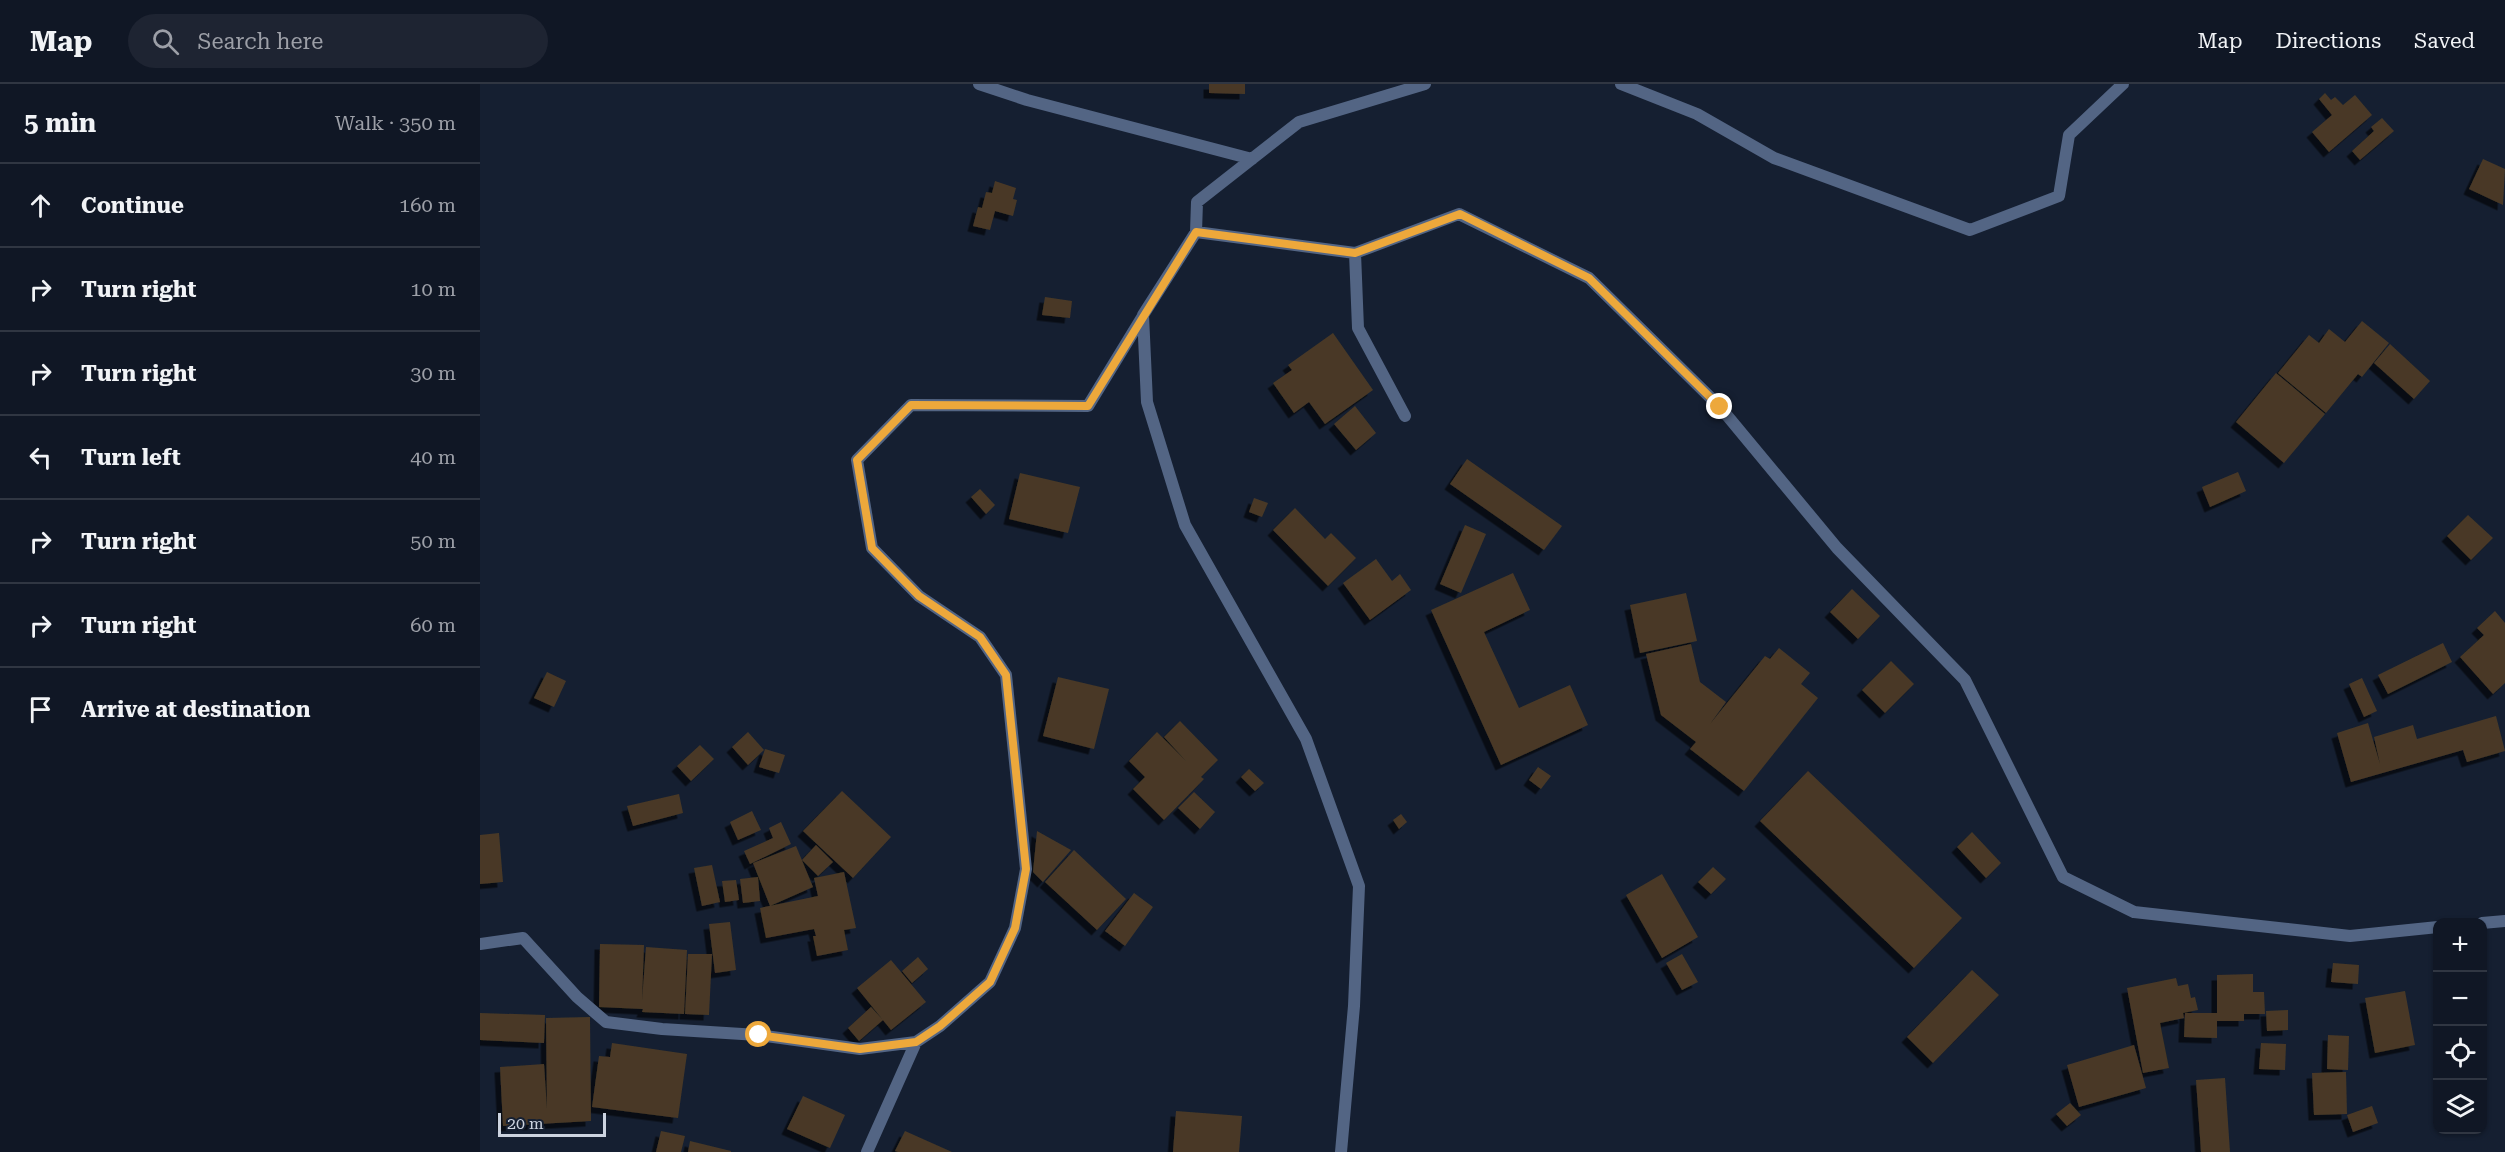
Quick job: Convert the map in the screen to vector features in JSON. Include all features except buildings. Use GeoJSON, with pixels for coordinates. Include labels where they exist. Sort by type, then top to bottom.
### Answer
{"type":"FeatureCollection","features":[{"type":"Feature","properties":{"kind":"street"},"geometry":{"type":"LineString","coordinates":[[979,84],[1027,100],[1252,159]]}},
{"type":"Feature","properties":{"kind":"street"},"geometry":{"type":"LineString","coordinates":[[480,944],[523,938],[577,997],[606,1022],[662,1029],[759,1035],[860,1049],[916,1042],[940,1026],[990,982],[1015,928],[1026,869],[1006,675],[980,637],[919,596],[872,548],[857,460],[911,405],[1088,406],[1196,232],[1197,202],[1299,122],[1425,84]]}},
{"type":"Feature","properties":{"kind":"street"},"geometry":{"type":"LineString","coordinates":[[1621,84],[1697,114],[1774,158],[1970,230],[2059,196],[2069,135],[2123,84]]}},
{"type":"Feature","properties":{"kind":"street"},"geometry":{"type":"LineString","coordinates":[[1196,232],[1355,253],[1460,214],[1589,278],[1720,407],[1837,548],[1965,680],[2063,877],[2134,912],[2350,936],[2433,928]]}},
{"type":"Feature","properties":{"kind":"street"},"geometry":{"type":"LineString","coordinates":[[1355,253],[1358,328],[1405,416]]}},
{"type":"Feature","properties":{"kind":"street"},"geometry":{"type":"LineString","coordinates":[[1143,315],[1147,402],[1185,525],[1306,739],[1359,886],[1354,1006],[1341,1152]]}},
{"type":"Feature","properties":{"kind":"street"},"geometry":{"type":"LineString","coordinates":[[2487,923],[2505,921]]}},
{"type":"Feature","properties":{"kind":"street"},"geometry":{"type":"LineString","coordinates":[[867,1152],[916,1042]]}},
{"type":"Feature","properties":{"kind":"route"},"geometry":{"type":"LineString","coordinates":[[759,1035],[860,1049],[916,1042],[940,1026],[990,982],[1015,928],[1026,869],[1010,733],[1006,675],[980,637],[919,596],[872,548],[857,460],[911,405],[1088,406],[1196,232],[1355,253],[1460,214],[1589,278],[1720,407]]}}]}
